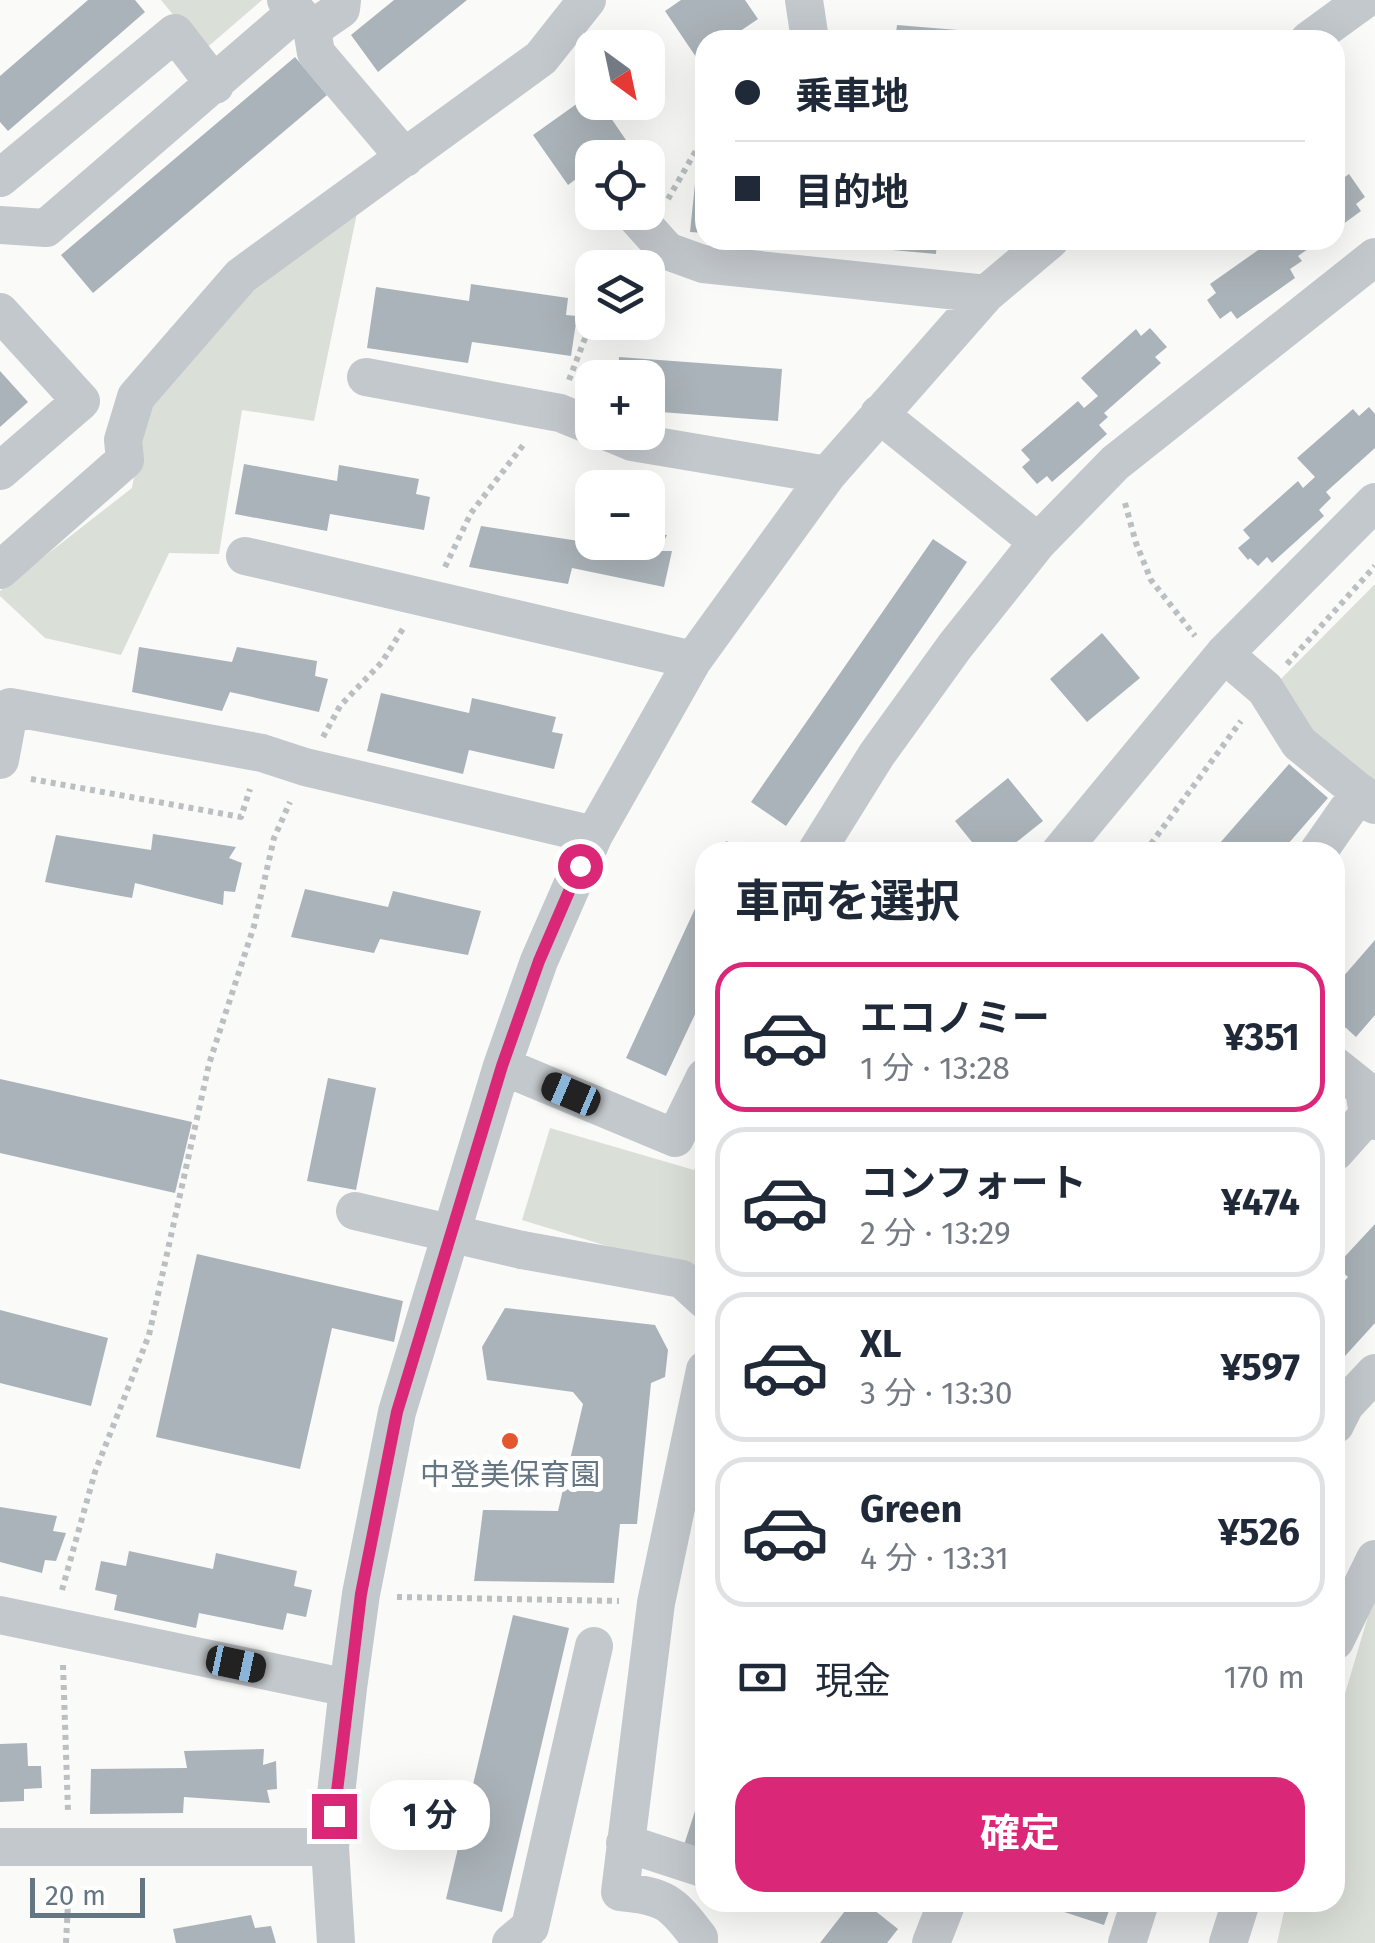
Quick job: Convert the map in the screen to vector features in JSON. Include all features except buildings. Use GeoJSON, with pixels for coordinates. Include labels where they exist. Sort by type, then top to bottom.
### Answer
{"type":"FeatureCollection","features":[{"type":"Feature","properties":{"kind":"street"},"geometry":{"type":"LineString","coordinates":[[0,225],[46,228],[298,14],[340,9],[342,0]]}},
{"type":"Feature","properties":{"kind":"street"},"geometry":{"type":"LineString","coordinates":[[0,570],[125,460],[123,440],[136,397],[241,276],[541,58],[587,0]]}},
{"type":"Feature","properties":{"kind":"street"},"geometry":{"type":"LineString","coordinates":[[804,0],[808,30]]}},
{"type":"Feature","properties":{"kind":"street"},"geometry":{"type":"LineString","coordinates":[[1323,30],[1364,0]]}},
{"type":"Feature","properties":{"kind":"street"},"geometry":{"type":"LineString","coordinates":[[298,14],[316,53],[405,158]]}},
{"type":"Feature","properties":{"kind":"street"},"geometry":{"type":"LineString","coordinates":[[0,178],[175,33],[215,84]]}},
{"type":"Feature","properties":{"kind":"street"},"geometry":{"type":"LineString","coordinates":[[647,230],[666,252],[703,264],[986,294]]}},
{"type":"Feature","properties":{"kind":"street"},"geometry":{"type":"LineString","coordinates":[[336,1943],[330,1847],[348,1688],[361,1594],[397,1412],[502,1066],[539,961],[594,835],[692,660],[827,475],[986,294],[1038,250]]}},
{"type":"Feature","properties":{"kind":"street"},"geometry":{"type":"LineString","coordinates":[[822,842],[877,754],[955,646],[1038,542],[1115,463],[1375,257]]}},
{"type":"Feature","properties":{"kind":"street"},"geometry":{"type":"LineString","coordinates":[[0,312],[82,401],[0,471]]}},
{"type":"Feature","properties":{"kind":"street"},"geometry":{"type":"LineString","coordinates":[[366,377],[575,420]]}},
{"type":"Feature","properties":{"kind":"street"},"geometry":{"type":"LineString","coordinates":[[879,414],[1038,542]]}},
{"type":"Feature","properties":{"kind":"street"},"geometry":{"type":"LineString","coordinates":[[665,448],[827,475]]}},
{"type":"Feature","properties":{"kind":"street"},"geometry":{"type":"LineString","coordinates":[[1068,842],[1224,654],[1375,502]]}},
{"type":"Feature","properties":{"kind":"street"},"geometry":{"type":"LineString","coordinates":[[245,556],[692,660]]}},
{"type":"Feature","properties":{"kind":"street"},"geometry":{"type":"LineString","coordinates":[[1224,654],[1265,689],[1299,743],[1367,798],[1327,842]]}},
{"type":"Feature","properties":{"kind":"street"},"geometry":{"type":"LineString","coordinates":[[9,769],[10,707],[262,753],[306,767],[594,835]]}},
{"type":"Feature","properties":{"kind":"street"},"geometry":{"type":"LineString","coordinates":[[502,1066],[675,1138],[695,1097]]}},
{"type":"Feature","properties":{"kind":"street"},"geometry":{"type":"LineString","coordinates":[[1345,1131],[1363,1093]]}},
{"type":"Feature","properties":{"kind":"street"},"geometry":{"type":"LineString","coordinates":[[355,1211],[522,1250],[682,1280],[695,1291]]}},
{"type":"Feature","properties":{"kind":"street"},"geometry":{"type":"LineString","coordinates":[[1345,1407],[1375,1373]]}},
{"type":"Feature","properties":{"kind":"street"},"geometry":{"type":"LineString","coordinates":[[695,1418],[656,1603],[620,1892],[653,1895],[678,1910],[699,1943]]}},
{"type":"Feature","properties":{"kind":"street"},"geometry":{"type":"LineString","coordinates":[[1345,1621],[1375,1559]]}},
{"type":"Feature","properties":{"kind":"street"},"geometry":{"type":"LineString","coordinates":[[0,1615],[348,1688]]}},
{"type":"Feature","properties":{"kind":"street"},"geometry":{"type":"LineString","coordinates":[[510,1943],[530,1927],[594,1646]]}},
{"type":"Feature","properties":{"kind":"street"},"geometry":{"type":"LineString","coordinates":[[625,1843],[695,1866]]}},
{"type":"Feature","properties":{"kind":"street"},"geometry":{"type":"LineString","coordinates":[[0,1847],[330,1847]]}},
{"type":"Feature","properties":{"kind":"street"},"geometry":{"type":"LineString","coordinates":[[930,1943],[943,1912]]}},
{"type":"Feature","properties":{"kind":"street"},"geometry":{"type":"LineString","coordinates":[[1127,1943],[1137,1912]]}},
{"type":"Feature","properties":{"kind":"street"},"geometry":{"type":"LineString","coordinates":[[1228,1943],[1237,1912]]}},
{"type":"Feature","properties":{"kind":"path"},"geometry":{"type":"LineString","coordinates":[[575,364],[560,402],[575,419]]}},
{"type":"Feature","properties":{"kind":"path"},"geometry":{"type":"LineString","coordinates":[[66,1943],[68,1847],[62,1681],[65,1646],[49,1625],[71,1566],[95,1472],[149,1334],[208,1064],[254,926],[274,838],[306,767],[340,706],[382,662],[437,583],[471,513],[544,423],[575,420]]}},
{"type":"Feature","properties":{"kind":"path"},"geometry":{"type":"LineString","coordinates":[[1115,463],[1136,543],[1151,580],[1195,636],[1224,654]]}},
{"type":"Feature","properties":{"kind":"path"},"geometry":{"type":"LineString","coordinates":[[9,769],[240,816],[262,753]]}},
{"type":"Feature","properties":{"kind":"path"},"geometry":{"type":"LineString","coordinates":[[361,1594],[656,1603]]}},
{"type":"Feature","properties":{"kind":"shaded area"},"geometry":{"type":"Polygon","coordinates":[[[161,0],[262,0],[203,51],[161,0]]]}},
{"type":"Feature","properties":{"kind":"shaded area"},"geometry":{"type":"Polygon","coordinates":[[[357,213],[314,421],[242,410],[219,554],[169,553],[121,655],[45,638],[0,596],[0,591],[132,488],[146,406],[248,288],[357,213]]]}},
{"type":"Feature","properties":{"kind":"shaded area"},"geometry":{"type":"Polygon","coordinates":[[[1375,584],[1375,788],[1306,733],[1273,687],[1375,584]]]}},
{"type":"Feature","properties":{"kind":"shaded area"},"geometry":{"type":"Polygon","coordinates":[[[550,1128],[695,1168],[695,1275],[679,1268],[522,1220],[550,1128]]]}},
{"type":"Feature","properties":{"kind":"shaded area"},"geometry":{"type":"Polygon","coordinates":[[[1375,1593],[1375,1943],[1277,1943],[1284,1912],[1345,1912],[1345,1694],[1375,1593]]]}},
{"type":"Feature","properties":{"kind":"place","name":"中登美保育園"},"geometry":{"type":"Point","coordinates":[510,1441]}},
{"type":"Feature","properties":{"kind":"route"},"geometry":{"type":"LineString","coordinates":[[334,1816],[361,1594],[397,1412],[502,1066],[539,961],[580,866]]}}]}
